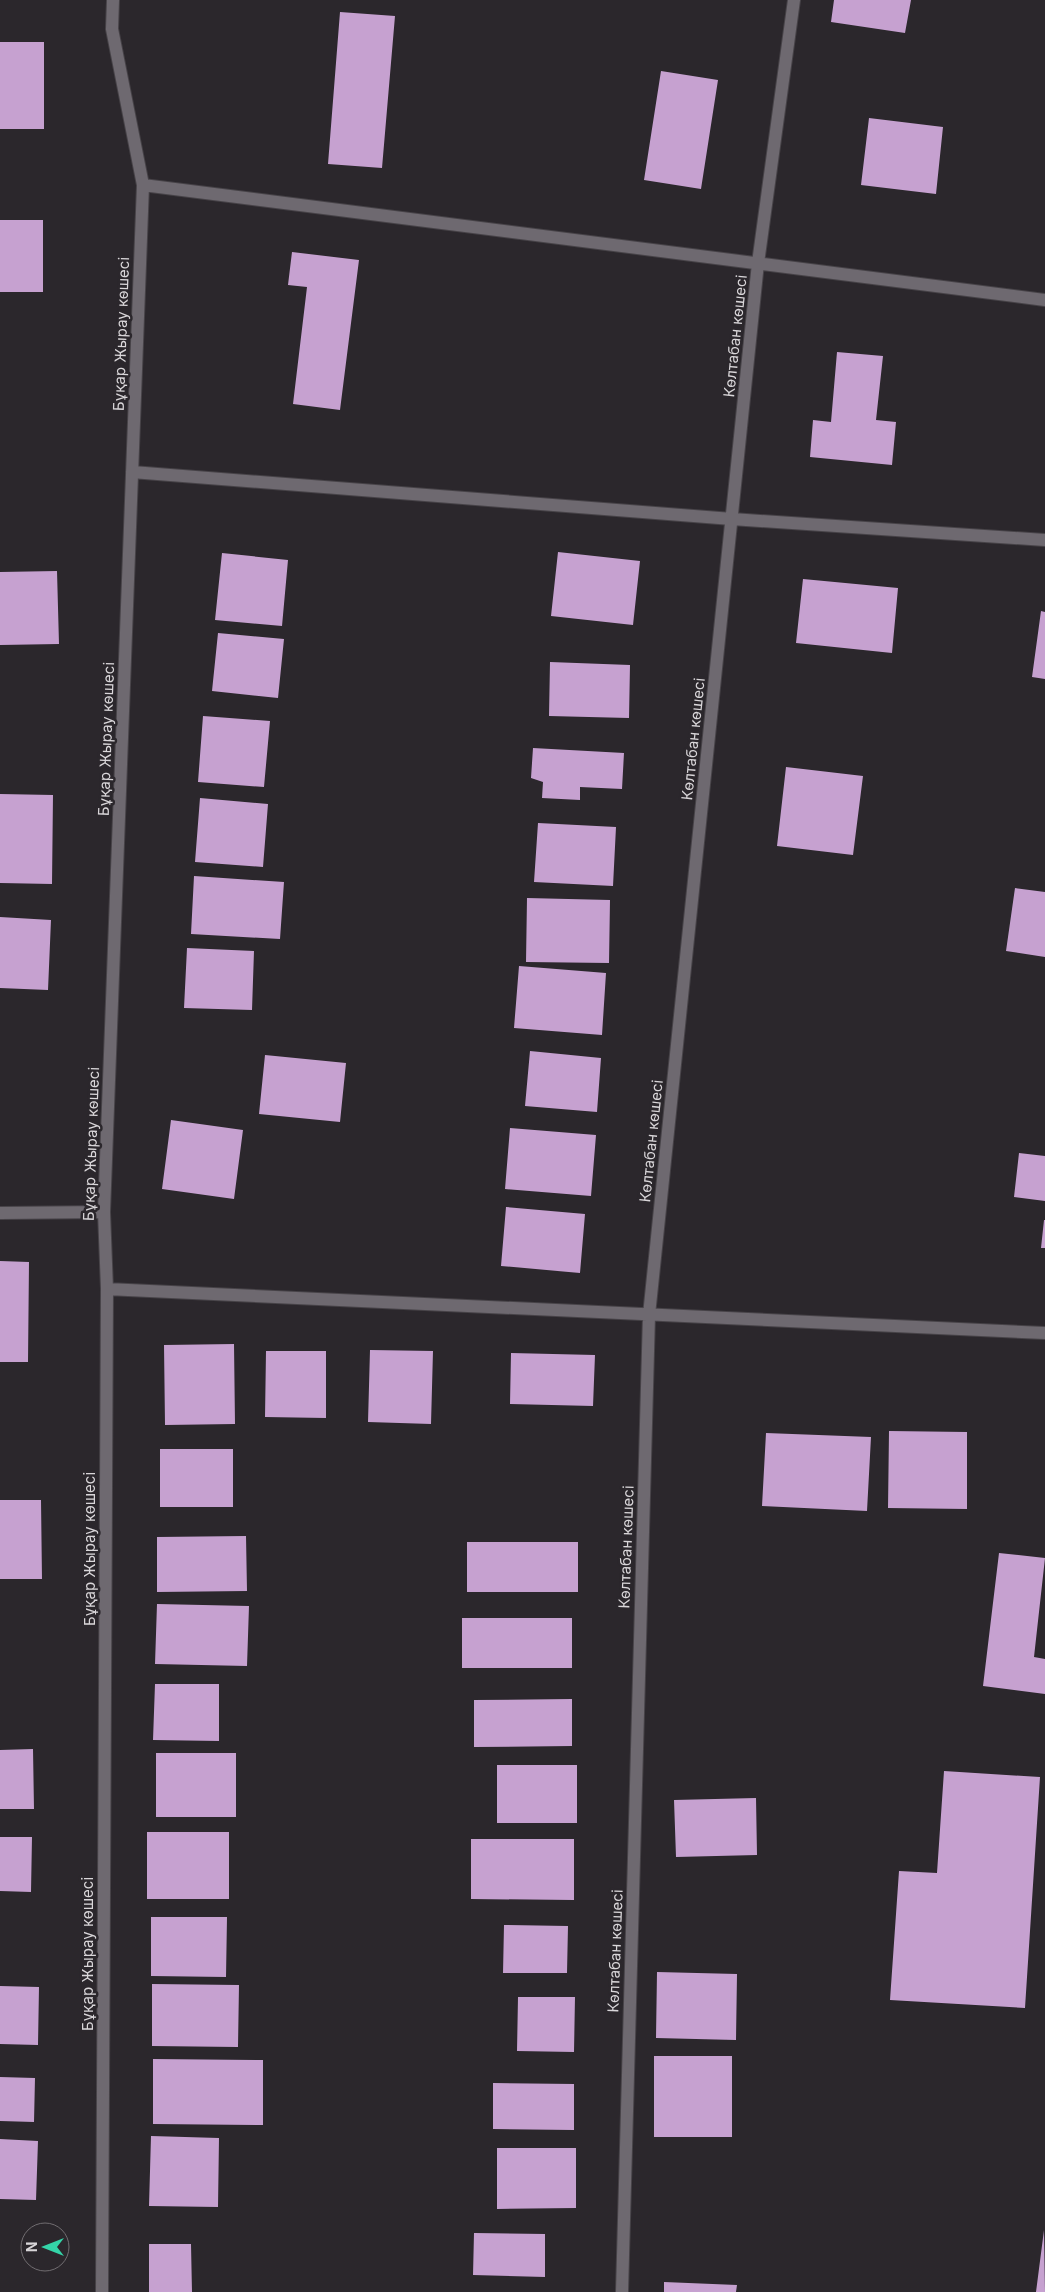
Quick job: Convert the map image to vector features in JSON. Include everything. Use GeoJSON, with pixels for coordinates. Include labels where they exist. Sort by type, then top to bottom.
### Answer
{"type":"FeatureCollection","features":[{"type":"Feature","properties":{"kind":"street","name":"Бұқар Жырау көшесі"},"geometry":{"type":"LineString","coordinates":[[102,2292],[107,1289],[104,1212],[143,185],[112,29],[114,0]]}},
{"type":"Feature","properties":{"kind":"street","name":"Көлтабан көшесі"},"geometry":{"type":"LineString","coordinates":[[622,2292],[649,1315],[758,263],[794,0]]}},
{"type":"Feature","properties":{"kind":"street"},"geometry":{"type":"LineString","coordinates":[[143,185],[1045,300]]}},
{"type":"Feature","properties":{"kind":"street"},"geometry":{"type":"LineString","coordinates":[[132,472],[732,519],[1045,540]]}},
{"type":"Feature","properties":{"kind":"street"},"geometry":{"type":"LineString","coordinates":[[0,1213],[104,1212]]}},
{"type":"Feature","properties":{"kind":"street"},"geometry":{"type":"LineString","coordinates":[[107,1289],[1045,1333]]}},
{"type":"Feature","properties":{"kind":"building"},"geometry":{"type":"Polygon","coordinates":[[[834,0],[911,0],[905,33],[831,22],[834,0]]]}},
{"type":"Feature","properties":{"kind":"building"},"geometry":{"type":"Polygon","coordinates":[[[340,12],[395,16],[382,168],[328,164],[340,12]]]}},
{"type":"Feature","properties":{"kind":"building"},"geometry":{"type":"Polygon","coordinates":[[[0,42],[44,42],[44,129],[0,129],[0,42]]]}},
{"type":"Feature","properties":{"kind":"building"},"geometry":{"type":"Polygon","coordinates":[[[661,71],[718,80],[701,189],[644,180],[661,71]]]}},
{"type":"Feature","properties":{"kind":"building"},"geometry":{"type":"Polygon","coordinates":[[[869,118],[943,127],[936,194],[861,185],[869,118]]]}},
{"type":"Feature","properties":{"kind":"building"},"geometry":{"type":"Polygon","coordinates":[[[0,220],[43,220],[43,292],[0,292],[0,220]]]}},
{"type":"Feature","properties":{"kind":"building"},"geometry":{"type":"Polygon","coordinates":[[[292,252],[359,260],[340,410],[293,404],[307,287],[288,285],[292,252]]]}},
{"type":"Feature","properties":{"kind":"building"},"geometry":{"type":"Polygon","coordinates":[[[837,352],[883,356],[876,420],[896,422],[892,465],[810,457],[813,420],[831,422],[837,352]]]}},
{"type":"Feature","properties":{"kind":"building"},"geometry":{"type":"Polygon","coordinates":[[[558,552],[640,561],[633,625],[551,616],[558,552]]]}},
{"type":"Feature","properties":{"kind":"building"},"geometry":{"type":"Polygon","coordinates":[[[222,553],[288,560],[282,626],[215,620],[222,553]]]}},
{"type":"Feature","properties":{"kind":"building"},"geometry":{"type":"Polygon","coordinates":[[[57,571],[59,644],[0,645],[0,572],[57,571]]]}},
{"type":"Feature","properties":{"kind":"building"},"geometry":{"type":"Polygon","coordinates":[[[803,579],[898,588],[892,653],[796,643],[803,579]]]}},
{"type":"Feature","properties":{"kind":"building"},"geometry":{"type":"Polygon","coordinates":[[[1041,611],[1045,612],[1045,679],[1032,677],[1041,611]]]}},
{"type":"Feature","properties":{"kind":"building"},"geometry":{"type":"Polygon","coordinates":[[[218,633],[284,639],[278,698],[212,691],[218,633]]]}},
{"type":"Feature","properties":{"kind":"building"},"geometry":{"type":"Polygon","coordinates":[[[550,662],[630,665],[629,718],[549,716],[550,662]]]}},
{"type":"Feature","properties":{"kind":"building"},"geometry":{"type":"Polygon","coordinates":[[[203,716],[270,721],[264,787],[198,782],[203,716]]]}},
{"type":"Feature","properties":{"kind":"building"},"geometry":{"type":"Polygon","coordinates":[[[533,748],[624,753],[622,789],[580,787],[580,800],[542,798],[543,782],[531,778],[533,748]]]}},
{"type":"Feature","properties":{"kind":"building"},"geometry":{"type":"Polygon","coordinates":[[[786,767],[863,776],[853,855],[777,846],[786,767]]]}},
{"type":"Feature","properties":{"kind":"building"},"geometry":{"type":"Polygon","coordinates":[[[0,794],[53,795],[52,884],[0,883],[0,794]]]}},
{"type":"Feature","properties":{"kind":"building"},"geometry":{"type":"Polygon","coordinates":[[[200,798],[268,804],[263,867],[195,862],[200,798]]]}},
{"type":"Feature","properties":{"kind":"building"},"geometry":{"type":"Polygon","coordinates":[[[538,823],[616,827],[613,886],[534,882],[538,823]]]}},
{"type":"Feature","properties":{"kind":"building"},"geometry":{"type":"Polygon","coordinates":[[[194,876],[284,882],[280,939],[191,934],[194,876]]]}},
{"type":"Feature","properties":{"kind":"building"},"geometry":{"type":"Polygon","coordinates":[[[1015,888],[1045,892],[1045,957],[1006,951],[1015,888]]]}},
{"type":"Feature","properties":{"kind":"building"},"geometry":{"type":"Polygon","coordinates":[[[527,898],[610,900],[609,963],[526,962],[527,898]]]}},
{"type":"Feature","properties":{"kind":"building"},"geometry":{"type":"Polygon","coordinates":[[[0,917],[51,920],[48,990],[0,988],[0,917]]]}},
{"type":"Feature","properties":{"kind":"building"},"geometry":{"type":"Polygon","coordinates":[[[187,948],[254,951],[252,1010],[184,1008],[187,948]]]}},
{"type":"Feature","properties":{"kind":"building"},"geometry":{"type":"Polygon","coordinates":[[[519,966],[606,973],[602,1035],[514,1028],[519,966]]]}},
{"type":"Feature","properties":{"kind":"building"},"geometry":{"type":"Polygon","coordinates":[[[530,1051],[601,1058],[597,1112],[525,1106],[530,1051]]]}},
{"type":"Feature","properties":{"kind":"building"},"geometry":{"type":"Polygon","coordinates":[[[265,1055],[346,1063],[340,1122],[259,1114],[265,1055]]]}},
{"type":"Feature","properties":{"kind":"building"},"geometry":{"type":"Polygon","coordinates":[[[171,1120],[243,1130],[234,1199],[162,1189],[171,1120]]]}},
{"type":"Feature","properties":{"kind":"building"},"geometry":{"type":"Polygon","coordinates":[[[510,1128],[596,1135],[591,1196],[505,1189],[510,1128]]]}},
{"type":"Feature","properties":{"kind":"building"},"geometry":{"type":"Polygon","coordinates":[[[1019,1153],[1045,1156],[1045,1201],[1014,1197],[1019,1153]]]}},
{"type":"Feature","properties":{"kind":"building"},"geometry":{"type":"Polygon","coordinates":[[[506,1207],[585,1214],[580,1273],[501,1266],[506,1207]]]}},
{"type":"Feature","properties":{"kind":"building"},"geometry":{"type":"Polygon","coordinates":[[[1044,1220],[1045,1248],[1041,1248],[1044,1220]]]}},
{"type":"Feature","properties":{"kind":"building"},"geometry":{"type":"Polygon","coordinates":[[[0,1261],[29,1262],[28,1362],[0,1362],[0,1261]]]}},
{"type":"Feature","properties":{"kind":"building"},"geometry":{"type":"Polygon","coordinates":[[[234,1344],[235,1424],[165,1425],[164,1345],[234,1344]]]}},
{"type":"Feature","properties":{"kind":"building"},"geometry":{"type":"Polygon","coordinates":[[[370,1350],[433,1351],[431,1424],[368,1422],[370,1350]]]}},
{"type":"Feature","properties":{"kind":"building"},"geometry":{"type":"Polygon","coordinates":[[[266,1351],[326,1351],[326,1418],[265,1417],[266,1351]]]}},
{"type":"Feature","properties":{"kind":"building"},"geometry":{"type":"Polygon","coordinates":[[[511,1353],[595,1355],[593,1406],[510,1404],[511,1353]]]}},
{"type":"Feature","properties":{"kind":"building"},"geometry":{"type":"Polygon","coordinates":[[[889,1431],[967,1432],[967,1509],[888,1508],[889,1431]]]}},
{"type":"Feature","properties":{"kind":"building"},"geometry":{"type":"Polygon","coordinates":[[[766,1433],[871,1437],[867,1511],[762,1506],[766,1433]]]}},
{"type":"Feature","properties":{"kind":"building"},"geometry":{"type":"Polygon","coordinates":[[[160,1449],[233,1449],[233,1507],[160,1507],[160,1449]]]}},
{"type":"Feature","properties":{"kind":"building"},"geometry":{"type":"Polygon","coordinates":[[[0,1500],[41,1500],[42,1579],[0,1579],[0,1500]]]}},
{"type":"Feature","properties":{"kind":"building"},"geometry":{"type":"Polygon","coordinates":[[[246,1536],[247,1591],[157,1592],[157,1537],[246,1536]]]}},
{"type":"Feature","properties":{"kind":"building"},"geometry":{"type":"Polygon","coordinates":[[[467,1542],[578,1542],[578,1592],[467,1592],[467,1542]]]}},
{"type":"Feature","properties":{"kind":"building"},"geometry":{"type":"Polygon","coordinates":[[[999,1553],[1045,1558],[1034,1657],[1045,1659],[1045,1694],[983,1686],[999,1553]]]}},
{"type":"Feature","properties":{"kind":"building"},"geometry":{"type":"Polygon","coordinates":[[[157,1604],[249,1606],[247,1666],[155,1664],[157,1604]]]}},
{"type":"Feature","properties":{"kind":"building"},"geometry":{"type":"Polygon","coordinates":[[[462,1618],[572,1618],[572,1668],[462,1668],[462,1618]]]}},
{"type":"Feature","properties":{"kind":"building"},"geometry":{"type":"Polygon","coordinates":[[[155,1684],[219,1684],[219,1741],[153,1740],[155,1684]]]}},
{"type":"Feature","properties":{"kind":"building"},"geometry":{"type":"Polygon","coordinates":[[[572,1699],[572,1746],[474,1747],[474,1700],[572,1699]]]}},
{"type":"Feature","properties":{"kind":"building"},"geometry":{"type":"Polygon","coordinates":[[[33,1749],[34,1809],[0,1809],[0,1750],[33,1749]]]}},
{"type":"Feature","properties":{"kind":"building"},"geometry":{"type":"Polygon","coordinates":[[[156,1753],[236,1753],[236,1817],[156,1817],[156,1753]]]}},
{"type":"Feature","properties":{"kind":"building"},"geometry":{"type":"Polygon","coordinates":[[[497,1765],[577,1765],[577,1823],[497,1823],[497,1765]]]}},
{"type":"Feature","properties":{"kind":"building"},"geometry":{"type":"Polygon","coordinates":[[[944,1771],[1040,1777],[1025,2008],[890,2000],[899,1871],[937,1873],[944,1771]]]}},
{"type":"Feature","properties":{"kind":"building"},"geometry":{"type":"Polygon","coordinates":[[[756,1798],[757,1855],[676,1857],[674,1800],[756,1798]]]}},
{"type":"Feature","properties":{"kind":"building"},"geometry":{"type":"Polygon","coordinates":[[[147,1832],[229,1832],[229,1899],[147,1899],[147,1832]]]}},
{"type":"Feature","properties":{"kind":"building"},"geometry":{"type":"Polygon","coordinates":[[[0,1837],[32,1837],[31,1892],[0,1891],[0,1837]]]}},
{"type":"Feature","properties":{"kind":"building"},"geometry":{"type":"Polygon","coordinates":[[[471,1839],[574,1839],[574,1900],[471,1899],[471,1839]]]}},
{"type":"Feature","properties":{"kind":"building"},"geometry":{"type":"Polygon","coordinates":[[[151,1917],[227,1917],[226,1977],[151,1976],[151,1917]]]}},
{"type":"Feature","properties":{"kind":"building"},"geometry":{"type":"Polygon","coordinates":[[[504,1925],[568,1926],[567,1973],[503,1973],[504,1925]]]}},
{"type":"Feature","properties":{"kind":"building"},"geometry":{"type":"Polygon","coordinates":[[[657,1972],[737,1974],[736,2040],[656,2038],[657,1972]]]}},
{"type":"Feature","properties":{"kind":"building"},"geometry":{"type":"Polygon","coordinates":[[[152,1984],[239,1985],[238,2047],[152,2046],[152,1984]]]}},
{"type":"Feature","properties":{"kind":"building"},"geometry":{"type":"Polygon","coordinates":[[[0,1986],[39,1987],[38,2045],[0,2044],[0,1986]]]}},
{"type":"Feature","properties":{"kind":"building"},"geometry":{"type":"Polygon","coordinates":[[[518,1997],[575,1997],[574,2052],[517,2051],[518,1997]]]}},
{"type":"Feature","properties":{"kind":"building"},"geometry":{"type":"Polygon","coordinates":[[[654,2056],[732,2056],[732,2137],[654,2137],[654,2056]]]}},
{"type":"Feature","properties":{"kind":"building"},"geometry":{"type":"Polygon","coordinates":[[[153,2059],[263,2060],[263,2125],[153,2124],[153,2059]]]}},
{"type":"Feature","properties":{"kind":"building"},"geometry":{"type":"Polygon","coordinates":[[[0,2077],[35,2078],[34,2122],[0,2121],[0,2077]]]}},
{"type":"Feature","properties":{"kind":"building"},"geometry":{"type":"Polygon","coordinates":[[[493,2083],[574,2084],[574,2130],[493,2129],[493,2083]]]}},
{"type":"Feature","properties":{"kind":"building"},"geometry":{"type":"Polygon","coordinates":[[[151,2136],[219,2138],[218,2207],[149,2206],[151,2136]]]}},
{"type":"Feature","properties":{"kind":"building"},"geometry":{"type":"Polygon","coordinates":[[[0,2139],[38,2141],[36,2200],[0,2199],[0,2139]]]}},
{"type":"Feature","properties":{"kind":"building"},"geometry":{"type":"Polygon","coordinates":[[[497,2148],[576,2148],[576,2208],[497,2209],[497,2148]]]}},
{"type":"Feature","properties":{"kind":"building"},"geometry":{"type":"Polygon","coordinates":[[[1044,2230],[1045,2292],[1036,2292],[1044,2230]]]}},
{"type":"Feature","properties":{"kind":"building"},"geometry":{"type":"Polygon","coordinates":[[[474,2233],[545,2234],[545,2277],[473,2275],[474,2233]]]}},
{"type":"Feature","properties":{"kind":"building"},"geometry":{"type":"Polygon","coordinates":[[[149,2244],[191,2244],[192,2292],[149,2292],[149,2244]]]}},
{"type":"Feature","properties":{"kind":"building"},"geometry":{"type":"Polygon","coordinates":[[[664,2282],[737,2285],[736,2292],[664,2292],[664,2282]]]}}]}
